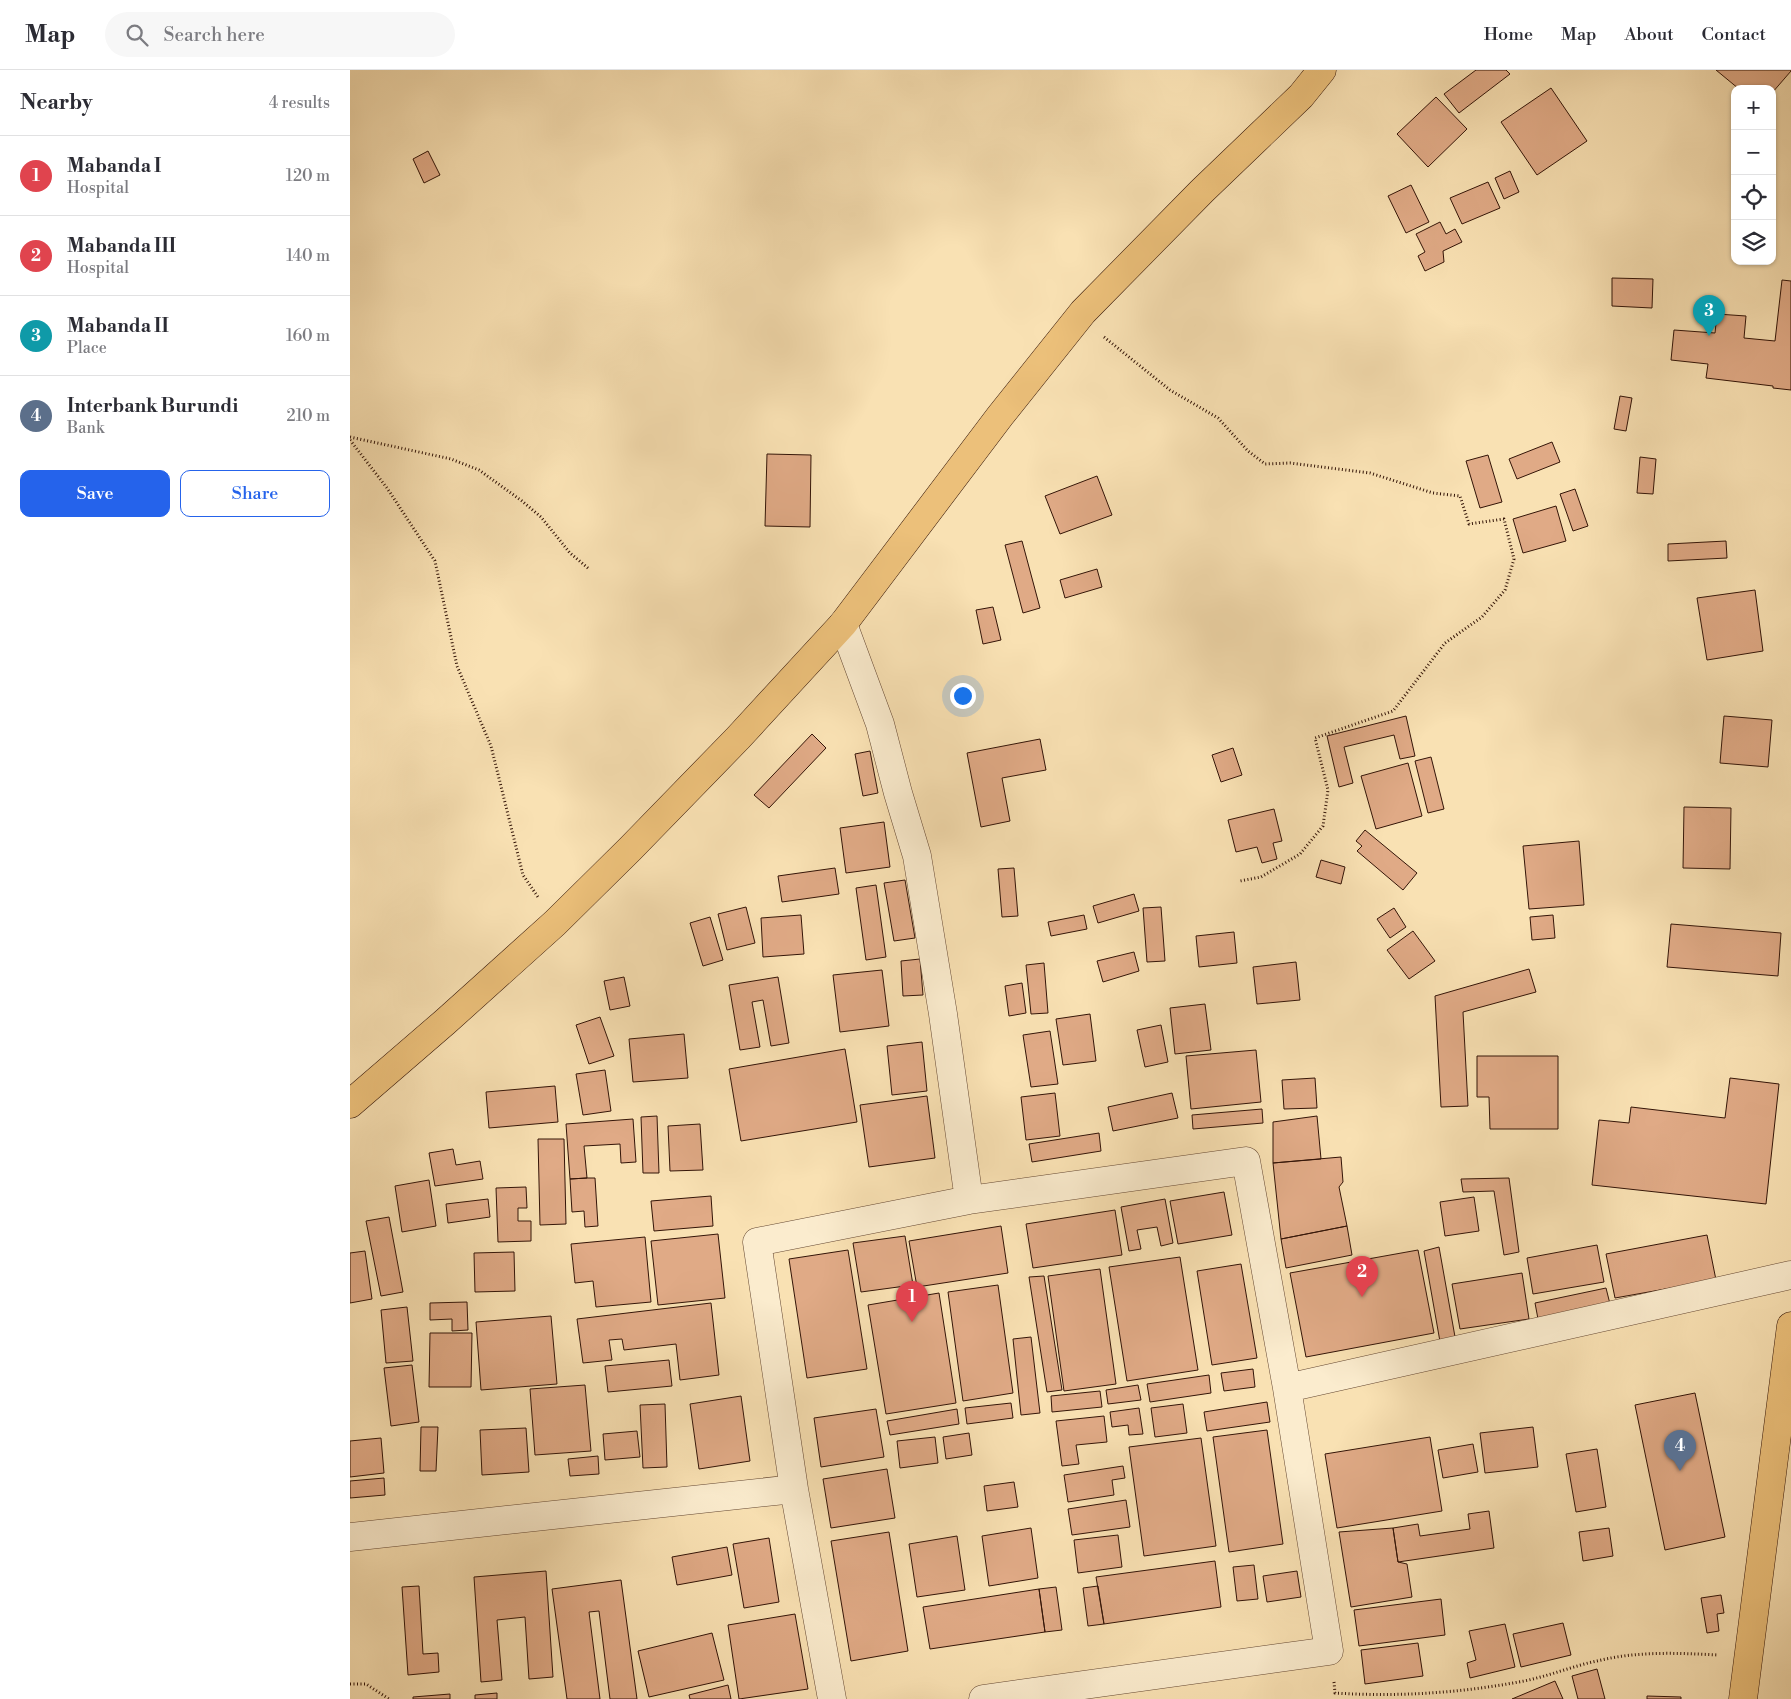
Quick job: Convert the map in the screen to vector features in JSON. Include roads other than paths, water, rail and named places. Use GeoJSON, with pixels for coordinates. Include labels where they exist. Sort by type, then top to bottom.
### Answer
{"type":"FeatureCollection","features":[{"type":"Feature","properties":{"kind":"highway"},"geometry":{"type":"LineString","coordinates":[[350,1104],[555,923],[738,738],[842,624],[1000,416],[1083,312],[1202,191],[1301,96],[1322,70]]}},
{"type":"Feature","properties":{"kind":"highway"},"geometry":{"type":"LineString","coordinates":[[1743,1699],[1791,1326]]}},
{"type":"Feature","properties":{"kind":"street"},"geometry":{"type":"LineString","coordinates":[[842,624],[880,724],[916,856],[943,1014],[969,1200]]}},
{"type":"Feature","properties":{"kind":"street"},"geometry":{"type":"LineString","coordinates":[[832,1699],[794,1489],[757,1242],[969,1200],[1246,1161],[1287,1388],[1330,1651],[1070,1693],[983,1699]]}},
{"type":"Feature","properties":{"kind":"street"},"geometry":{"type":"LineString","coordinates":[[1287,1388],[1791,1275]]}},
{"type":"Feature","properties":{"kind":"street"},"geometry":{"type":"LineString","coordinates":[[350,1537],[794,1489]]}},
{"type":"Feature","properties":{"kind":"place","name":"Mabanda II"},"geometry":{"type":"Point","coordinates":[1709,336]}},
{"type":"Feature","properties":{"kind":"place","name":"Mabanda III"},"geometry":{"type":"Point","coordinates":[1362,1297]}},
{"type":"Feature","properties":{"kind":"place","name":"Mabanda I"},"geometry":{"type":"Point","coordinates":[912,1322]}},
{"type":"Feature","properties":{"kind":"place","name":"Interbank Burundi"},"geometry":{"type":"Point","coordinates":[1680,1471]}}]}
